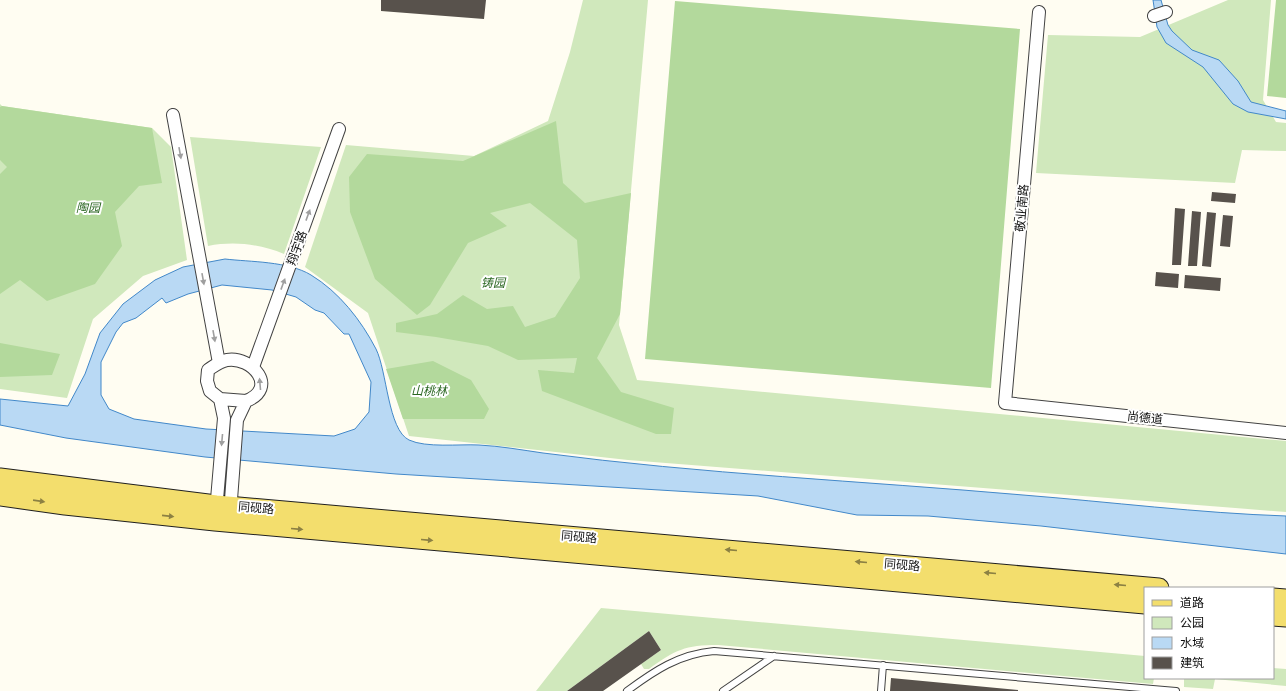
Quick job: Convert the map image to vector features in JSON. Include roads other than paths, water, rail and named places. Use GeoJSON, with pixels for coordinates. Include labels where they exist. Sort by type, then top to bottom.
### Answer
{"type":"FeatureCollection","features":[{"type":"Feature","properties":{"kind":"main road","name":"同砚路"},"geometry":{"type":"LineString","coordinates":[[0,478],[223,514],[1144,604]]}},
{"type":"Feature","properties":{"kind":"main road","name":"同砚路"},"geometry":{"type":"LineString","coordinates":[[0,496],[65,505],[223,514],[1146,587]]}},
{"type":"Feature","properties":{"kind":"main road"},"geometry":{"type":"LineString","coordinates":[[1274,598],[1286,599]]}},
{"type":"Feature","properties":{"kind":"main road"},"geometry":{"type":"LineString","coordinates":[[1274,616],[1286,617]]}},
{"type":"Feature","properties":{"kind":"street","name":"敬业南路"},"geometry":{"type":"LineString","coordinates":[[1005,403],[1039,12]]}},
{"type":"Feature","properties":{"kind":"street"},"geometry":{"type":"LineString","coordinates":[[1154,16],[1166,12]]}},
{"type":"Feature","properties":{"kind":"street"},"geometry":{"type":"LineString","coordinates":[[173,115],[219,363]]}},
{"type":"Feature","properties":{"kind":"street","name":"翔宇路"},"geometry":{"type":"LineString","coordinates":[[253,367],[339,129]]}},
{"type":"Feature","properties":{"kind":"street"},"geometry":{"type":"LineString","coordinates":[[236,360],[253,367],[259,376],[261,392],[256,397],[246,401],[220,399],[210,391],[207,381],[208,370],[219,363],[236,360]]}},
{"type":"Feature","properties":{"kind":"street"},"geometry":{"type":"LineString","coordinates":[[220,399],[224,418],[220,462],[223,514]]}},
{"type":"Feature","properties":{"kind":"street"},"geometry":{"type":"LineString","coordinates":[[223,514],[234,464],[237,420],[246,401]]}},
{"type":"Feature","properties":{"kind":"street","name":"尚德道"},"geometry":{"type":"LineString","coordinates":[[1005,403],[1286,433]]}},
{"type":"Feature","properties":{"kind":"lane"},"geometry":{"type":"LineString","coordinates":[[627,691],[654,672],[678,658],[698,652],[714,651],[1176,691]]}},
{"type":"Feature","properties":{"kind":"lane"},"geometry":{"type":"LineString","coordinates":[[723,691],[774,656]]}},
{"type":"Feature","properties":{"kind":"lane"},"geometry":{"type":"LineString","coordinates":[[881,691],[883,665]]}},
{"type":"Feature","properties":{"kind":"water"},"geometry":{"type":"Polygon","coordinates":[[[1153,0],[1161,0],[1168,25],[1172,31],[1192,50],[1219,60],[1238,81],[1251,102],[1286,111],[1286,119],[1248,112],[1233,104],[1203,67],[1166,43],[1157,27],[1153,0]]]}},
{"type":"Feature","properties":{"kind":"water"},"geometry":{"type":"Polygon","coordinates":[[[225,259],[269,263],[302,270],[321,282],[340,298],[356,317],[370,338],[380,359],[392,413],[397,425],[402,434],[409,440],[416,442],[433,445],[495,446],[603,460],[723,472],[963,490],[1187,510],[1286,516],[1286,554],[1041,526],[928,516],[857,515],[758,496],[396,474],[205,457],[66,438],[0,425],[0,399],[68,406],[85,374],[100,333],[123,304],[155,280],[183,267],[225,259]],[[222,285],[188,294],[166,303],[162,298],[136,318],[123,323],[116,332],[101,362],[101,395],[109,409],[134,419],[206,429],[334,436],[355,429],[369,412],[371,382],[349,334],[344,334],[324,313],[315,310],[296,297],[272,290],[222,285]]]}},
{"type":"Feature","properties":{"kind":"park label","name":"陶园"},"geometry":{"type":"Point","coordinates":[88,208]}},
{"type":"Feature","properties":{"kind":"park label","name":"铸园"},"geometry":{"type":"Point","coordinates":[493,283]}},
{"type":"Feature","properties":{"kind":"park label","name":"山桃林"},"geometry":{"type":"Point","coordinates":[429,391]}}]}
